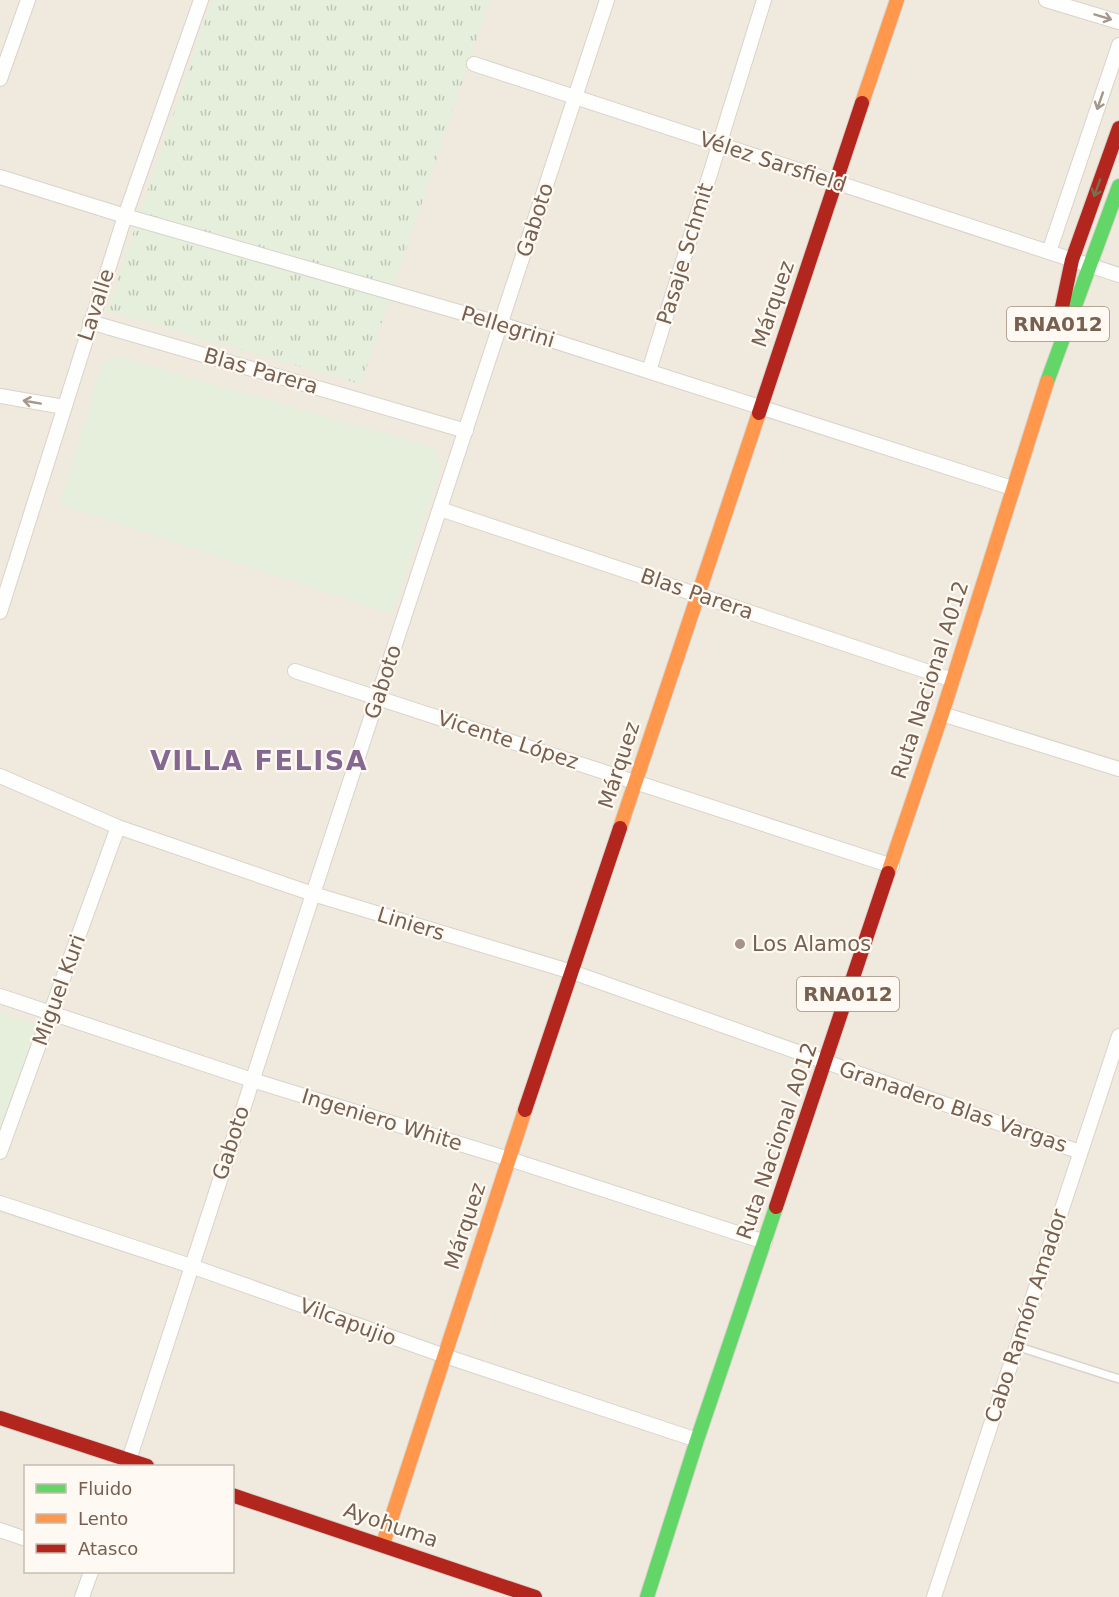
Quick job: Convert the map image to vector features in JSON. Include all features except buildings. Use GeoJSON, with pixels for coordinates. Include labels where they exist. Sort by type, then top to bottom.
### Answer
{"type":"FeatureCollection","features":[{"type":"Feature","properties":{"kind":"street"},"geometry":{"type":"LineString","coordinates":[[0,79],[28,0]]}},
{"type":"Feature","properties":{"kind":"street","name":"Lavalle"},"geometry":{"type":"LineString","coordinates":[[0,612],[124,216],[201,0]]}},
{"type":"Feature","properties":{"kind":"street","name":"Gaboto"},"geometry":{"type":"LineString","coordinates":[[128,1464],[191,1266],[608,0]]}},
{"type":"Feature","properties":{"kind":"street","name":"Pasaje Schmit"},"geometry":{"type":"LineString","coordinates":[[649,371],[764,0]]}},
{"type":"Feature","properties":{"kind":"street","name":"Márquez"},"geometry":{"type":"LineString","coordinates":[[383,1544],[509,1159],[897,0]]}},
{"type":"Feature","properties":{"kind":"street"},"geometry":{"type":"LineString","coordinates":[[1046,0],[1119,22]]}},
{"type":"Feature","properties":{"kind":"street"},"geometry":{"type":"LineString","coordinates":[[1049,252],[1119,45]]}},
{"type":"Feature","properties":{"kind":"street","name":"Vélez Sarsfield"},"geometry":{"type":"LineString","coordinates":[[474,64],[1119,275]]}},
{"type":"Feature","properties":{"kind":"street","name":"Ruta Nacional A012"},"geometry":{"type":"LineString","coordinates":[[1045,389],[1072,260],[1118,129]]}},
{"type":"Feature","properties":{"kind":"street","name":"Pellegrini"},"geometry":{"type":"LineString","coordinates":[[0,177],[124,216],[501,324],[1012,488]]}},
{"type":"Feature","properties":{"kind":"street","name":"Ruta Nacional A012"},"geometry":{"type":"LineString","coordinates":[[647,1597],[697,1440],[892,866],[1045,389],[1119,186]]}},
{"type":"Feature","properties":{"kind":"street","name":"Blas Parera"},"geometry":{"type":"LineString","coordinates":[[90,322],[466,430]]}},
{"type":"Feature","properties":{"kind":"street"},"geometry":{"type":"LineString","coordinates":[[0,396],[64,407]]}},
{"type":"Feature","properties":{"kind":"street","name":"Blas Parera"},"geometry":{"type":"LineString","coordinates":[[440,509],[953,680]]}},
{"type":"Feature","properties":{"kind":"street","name":"Vicente López"},"geometry":{"type":"LineString","coordinates":[[295,671],[892,866]]}},
{"type":"Feature","properties":{"kind":"street"},"geometry":{"type":"LineString","coordinates":[[942,714],[1119,769]]}},
{"type":"Feature","properties":{"kind":"street","name":"Liniers"},"geometry":{"type":"LineString","coordinates":[[0,776],[118,827],[313,894],[572,972],[825,1062]]}},
{"type":"Feature","properties":{"kind":"street","name":"Miguel Kuri"},"geometry":{"type":"LineString","coordinates":[[0,1152],[118,827]]}},
{"type":"Feature","properties":{"kind":"street","name":"Ingeniero White"},"geometry":{"type":"LineString","coordinates":[[0,996],[252,1080],[509,1159],[765,1242]]}},
{"type":"Feature","properties":{"kind":"street","name":"Cabo Ramón Amador"},"geometry":{"type":"LineString","coordinates":[[934,1597],[1119,1036]]}},
{"type":"Feature","properties":{"kind":"street","name":"Granadero Blas Vargas"},"geometry":{"type":"LineString","coordinates":[[825,1062],[1080,1152]]}},
{"type":"Feature","properties":{"kind":"street","name":"Vilcapujio"},"geometry":{"type":"LineString","coordinates":[[0,1203],[191,1266],[445,1356],[697,1440]]}},
{"type":"Feature","properties":{"kind":"street"},"geometry":{"type":"LineString","coordinates":[[0,1418],[128,1464]]}},
{"type":"Feature","properties":{"kind":"street","name":"Ayohuma"},"geometry":{"type":"LineString","coordinates":[[234,1496],[535,1597]]}},
{"type":"Feature","properties":{"kind":"street"},"geometry":{"type":"LineString","coordinates":[[0,1530],[24,1538]]}},
{"type":"Feature","properties":{"kind":"street"},"geometry":{"type":"LineString","coordinates":[[82,1597],[91,1573]]}},
{"type":"Feature","properties":{"kind":"lane"},"geometry":{"type":"LineString","coordinates":[[1016,1346],[1119,1379]]}},
{"type":"Feature","properties":{"kind":"shaded area"},"geometry":{"type":"Polygon","coordinates":[[[0,0],[1119,0],[1119,1597],[0,1597],[0,0]]]}},
{"type":"Feature","properties":{"kind":"green space"},"geometry":{"type":"Polygon","coordinates":[[[212,0],[490,0],[361,384],[107,311],[212,0]]]}},
{"type":"Feature","properties":{"kind":"green space"},"geometry":{"type":"Polygon","coordinates":[[[116,356],[435,448],[441,467],[392,614],[60,504],[102,364],[116,356]]]}},
{"type":"Feature","properties":{"kind":"green space"},"geometry":{"type":"Polygon","coordinates":[[[0,1012],[39,1025],[0,1132],[0,1012]]]}},
{"type":"Feature","properties":{"kind":"traffic: fast"},"geometry":{"type":"LineString","coordinates":[[1047,382],[1119,186]]}},
{"type":"Feature","properties":{"kind":"traffic: fast"},"geometry":{"type":"LineString","coordinates":[[647,1597],[697,1440],[776,1207]]}},
{"type":"Feature","properties":{"kind":"traffic: slow"},"geometry":{"type":"LineString","coordinates":[[862,103],[897,0]]}},
{"type":"Feature","properties":{"kind":"traffic: slow"},"geometry":{"type":"LineString","coordinates":[[888,873],[942,714],[1047,382]]}},
{"type":"Feature","properties":{"kind":"traffic: slow"},"geometry":{"type":"LineString","coordinates":[[620,828],[759,413]]}},
{"type":"Feature","properties":{"kind":"traffic: slow"},"geometry":{"type":"LineString","coordinates":[[383,1544],[525,1110]]}},
{"type":"Feature","properties":{"kind":"traffic: jam"},"geometry":{"type":"LineString","coordinates":[[759,413],[862,103]]}},
{"type":"Feature","properties":{"kind":"traffic: jam"},"geometry":{"type":"LineString","coordinates":[[1061,312],[1072,260],[1119,128]]}},
{"type":"Feature","properties":{"kind":"traffic: jam"},"geometry":{"type":"LineString","coordinates":[[525,1110],[620,828]]}},
{"type":"Feature","properties":{"kind":"traffic: jam"},"geometry":{"type":"LineString","coordinates":[[776,1207],[888,873]]}},
{"type":"Feature","properties":{"kind":"traffic: jam"},"geometry":{"type":"LineString","coordinates":[[0,1418],[144,1465]]}},
{"type":"Feature","properties":{"kind":"traffic: jam"},"geometry":{"type":"LineString","coordinates":[[234,1496],[535,1597]]}},
{"type":"Feature","properties":{"kind":"place","name":"Los Alamos"},"geometry":{"type":"Point","coordinates":[740,944]}},
{"type":"Feature","properties":{"kind":"district","name":"VILLA FELISA"},"geometry":{"type":"Point","coordinates":[259,760]}}]}
